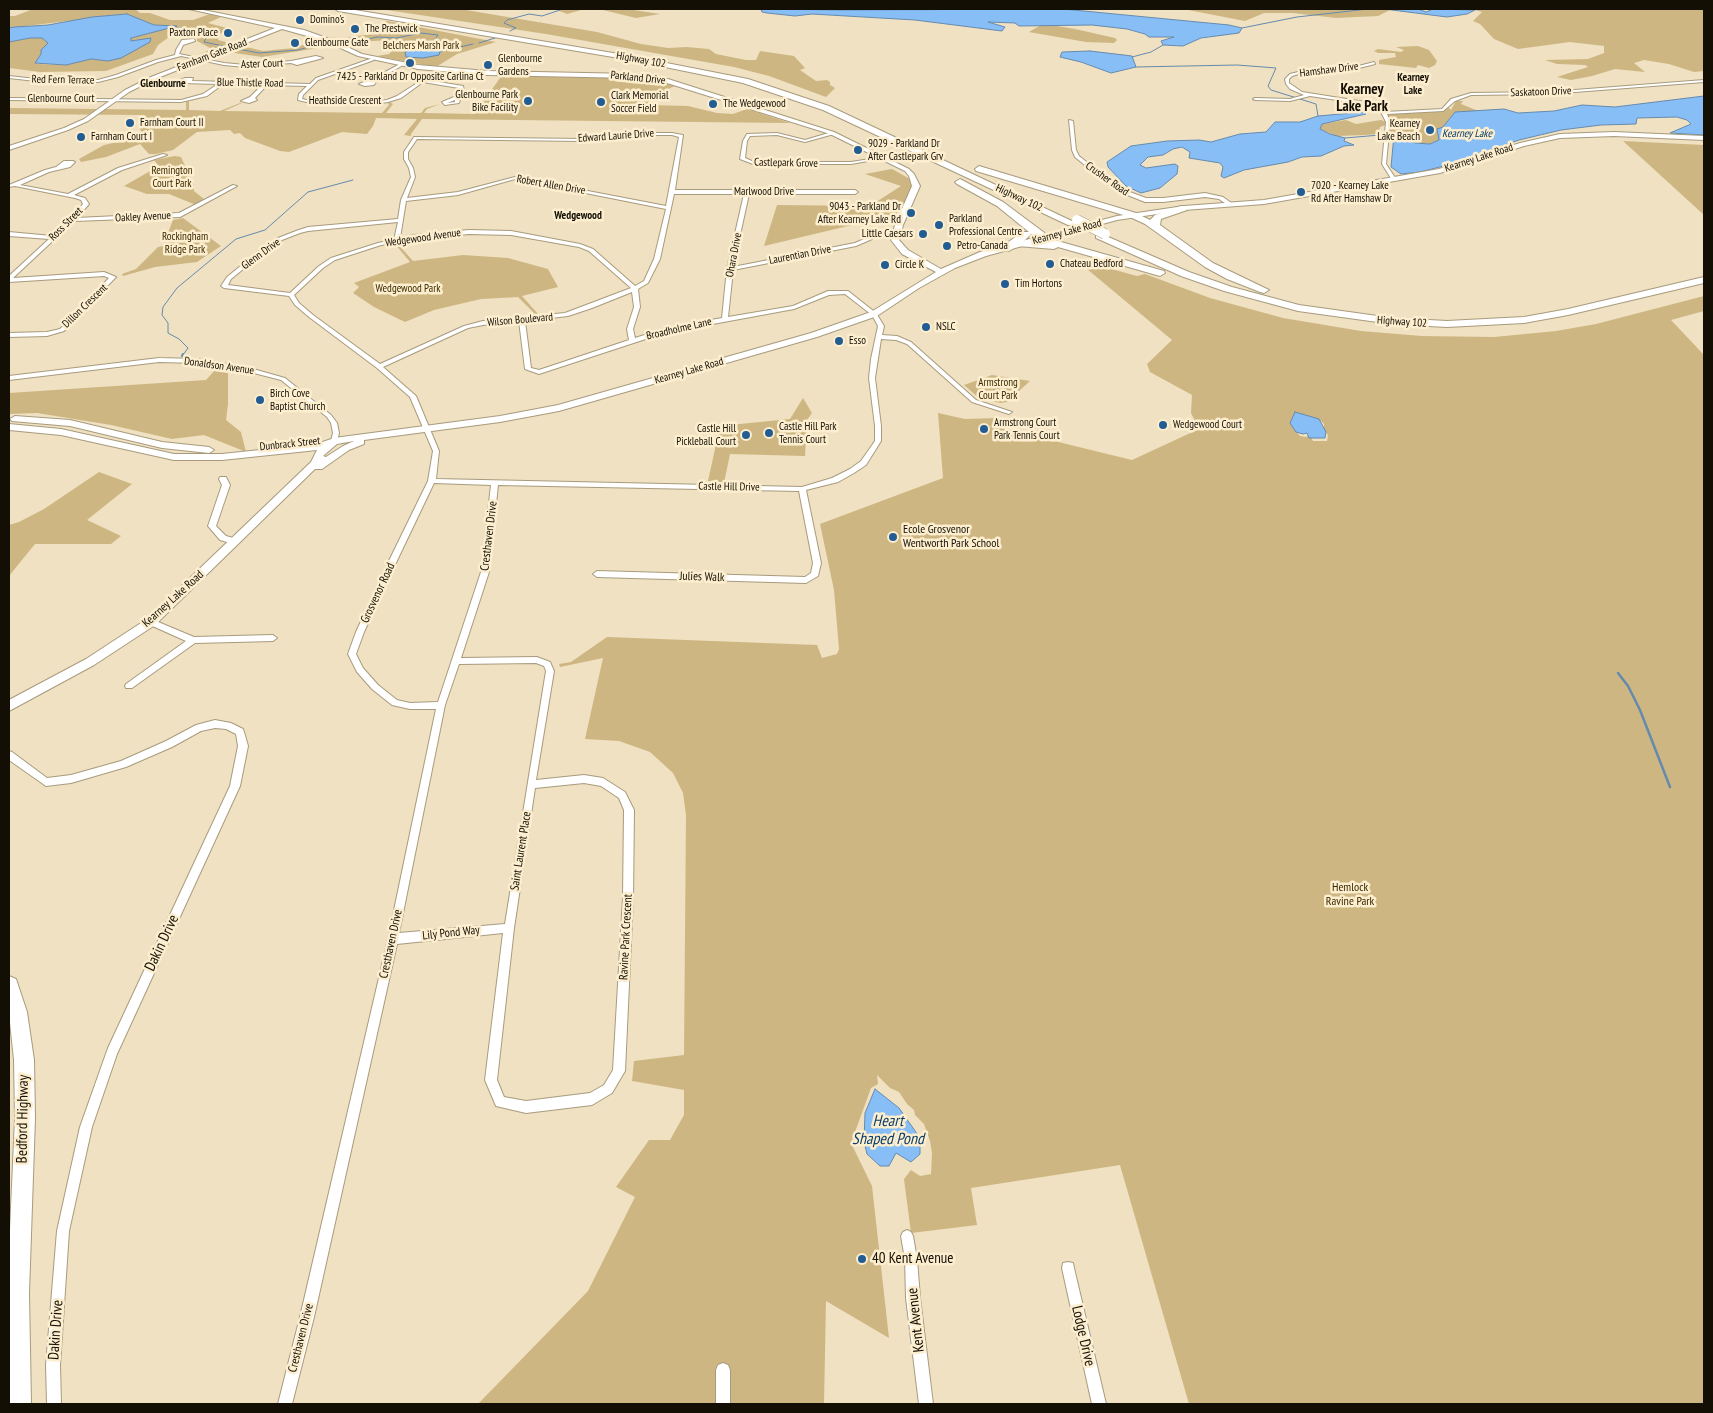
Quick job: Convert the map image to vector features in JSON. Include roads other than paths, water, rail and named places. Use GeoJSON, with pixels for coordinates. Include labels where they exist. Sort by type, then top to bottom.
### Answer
{"type":"FeatureCollection","features":[{"type":"Feature","properties":{"kind":"highway","name":"Highway 102"},"geometry":{"type":"LineString","coordinates":[[338,9],[699,70],[782,92],[841,115],[1192,277],[1298,308],[1364,319],[1401,322],[1447,324],[1499,322],[1568,312],[1704,280]]}},
{"type":"Feature","properties":{"kind":"highway","name":"Highway 102"},"geometry":{"type":"LineString","coordinates":[[355,9],[706,68],[759,81],[802,94],[870,123],[1074,222]]}},
{"type":"Feature","properties":{"kind":"highway"},"geometry":{"type":"LineString","coordinates":[[841,115],[1000,204],[1044,238],[1064,247],[1241,296],[1298,308]]}},
{"type":"Feature","properties":{"kind":"highway"},"geometry":{"type":"LineString","coordinates":[[870,123],[992,174],[1133,215],[1209,265],[1231,277],[1282,295],[1334,307]]}},
{"type":"Feature","properties":{"kind":"highway"},"geometry":{"type":"LineString","coordinates":[[1161,232],[1155,225],[1155,220],[1158,216],[1184,208]]}},
{"type":"Feature","properties":{"kind":"highway"},"geometry":{"type":"LineString","coordinates":[[1005,248],[1025,236],[1027,226]]}},
{"type":"Feature","properties":{"kind":"highway","name":"Highway 102"},"geometry":{"type":"LineString","coordinates":[[1102,235],[1208,278],[1276,297],[1392,314],[1443,317],[1517,314],[1560,307],[1704,273]]}},
{"type":"Feature","properties":{"kind":"highway"},"geometry":{"type":"LineString","coordinates":[[1020,244],[1064,247]]}},
{"type":"Feature","properties":{"kind":"main road","name":"Parkland Drive"},"geometry":{"type":"LineString","coordinates":[[192,9],[282,28],[327,40],[373,59],[401,65],[439,70],[650,77],[690,87],[832,134],[907,170],[915,180],[916,186],[896,240],[905,252],[940,271]]}},
{"type":"Feature","properties":{"kind":"main road","name":"Farnham Gate Road"},"geometry":{"type":"LineString","coordinates":[[9,148],[66,129],[86,120],[114,100],[153,78],[282,28]]}},
{"type":"Feature","properties":{"kind":"main road","name":"Kearney Lake Road"},"geometry":{"type":"LineString","coordinates":[[9,706],[90,662],[151,622],[316,463],[326,458],[333,448],[334,441],[500,419],[559,408],[814,335],[874,314],[940,271],[983,254],[1133,215],[1184,208],[1264,202],[1394,179],[1457,167],[1522,144],[1560,136],[1614,134],[1704,138]]}},
{"type":"Feature","properties":{"kind":"main road","name":"Dunbrack Street"},"geometry":{"type":"LineString","coordinates":[[9,418],[70,423],[144,442],[185,448],[223,450],[334,441]]}},
{"type":"Feature","properties":{"kind":"main road","name":"Dunbrack Street"},"geometry":{"type":"LineString","coordinates":[[9,427],[61,432],[174,457],[222,457],[285,451],[318,447],[334,441]]}},
{"type":"Feature","properties":{"kind":"main road"},"geometry":{"type":"LineString","coordinates":[[302,477],[346,448],[379,434]]}},
{"type":"Feature","properties":{"kind":"main road"},"geometry":{"type":"LineString","coordinates":[[285,451],[302,452],[308,456],[310,461],[302,477]]}},
{"type":"Feature","properties":{"kind":"main road","name":"Bedford Highway"},"geometry":{"type":"LineString","coordinates":[[9,985],[18,1012],[24,1060],[25,1118],[18,1293],[19,1404]]}},
{"type":"Feature","properties":{"kind":"street"},"geometry":{"type":"LineString","coordinates":[[177,55],[178,50],[183,44]]}},
{"type":"Feature","properties":{"kind":"street","name":"Red Fern Terrace"},"geometry":{"type":"LineString","coordinates":[[9,77],[45,81],[98,81],[177,55],[203,58]]}},
{"type":"Feature","properties":{"kind":"street","name":"Aster Court"},"geometry":{"type":"LineString","coordinates":[[203,58],[224,64],[245,66],[292,62],[313,57],[321,58],[300,64],[292,62]]}},
{"type":"Feature","properties":{"kind":"street","name":"Heathside Crescent"},"geometry":{"type":"LineString","coordinates":[[373,59],[322,77],[311,84],[301,95],[300,100],[315,103],[372,103],[399,97],[439,70]]}},
{"type":"Feature","properties":{"kind":"street","name":"Hamshaw Drive"},"geometry":{"type":"LineString","coordinates":[[1374,63],[1351,69],[1303,71],[1288,77],[1287,83],[1290,87],[1308,95],[1368,104],[1381,109],[1383,113]]}},
{"type":"Feature","properties":{"kind":"street"},"geometry":{"type":"LineString","coordinates":[[375,80],[401,65]]}},
{"type":"Feature","properties":{"kind":"street","name":"Saskatoon Drive"},"geometry":{"type":"LineString","coordinates":[[1383,113],[1443,110],[1453,100],[1477,94],[1549,93],[1704,81]]}},
{"type":"Feature","properties":{"kind":"street","name":"Blue Thistle Road"},"geometry":{"type":"LineString","coordinates":[[189,82],[311,84]]}},
{"type":"Feature","properties":{"kind":"street"},"geometry":{"type":"LineString","coordinates":[[422,82],[461,87],[463,89],[456,98]]}},
{"type":"Feature","properties":{"kind":"street","name":"Glenbourne Court"},"geometry":{"type":"LineString","coordinates":[[9,99],[188,100],[205,95],[222,83]]}},
{"type":"Feature","properties":{"kind":"street"},"geometry":{"type":"LineString","coordinates":[[252,98],[267,83]]}},
{"type":"Feature","properties":{"kind":"street"},"geometry":{"type":"LineString","coordinates":[[1255,99],[1299,98],[1308,95]]}},
{"type":"Feature","properties":{"kind":"street"},"geometry":{"type":"LineString","coordinates":[[1383,113],[1388,122],[1384,164],[1394,179]]}},
{"type":"Feature","properties":{"kind":"street","name":"Crusher Road"},"geometry":{"type":"LineString","coordinates":[[1072,121],[1074,150],[1077,157],[1117,189],[1145,200],[1205,195],[1221,198],[1231,205]]}},
{"type":"Feature","properties":{"kind":"street","name":"Edward Laurie Drive"},"geometry":{"type":"LineString","coordinates":[[404,200],[413,177],[406,159],[406,152],[416,138],[583,140],[624,134],[677,134],[681,136],[681,140],[657,259],[646,282],[635,289]]}},
{"type":"Feature","properties":{"kind":"street","name":"Castlepark Grove"},"geometry":{"type":"LineString","coordinates":[[832,134],[805,141],[777,134],[749,135],[745,141],[742,159],[753,163],[851,164],[883,158]]}},
{"type":"Feature","properties":{"kind":"street"},"geometry":{"type":"LineString","coordinates":[[68,196],[111,172],[165,155]]}},
{"type":"Feature","properties":{"kind":"street"},"geometry":{"type":"LineString","coordinates":[[12,185],[58,167]]}},
{"type":"Feature","properties":{"kind":"street","name":"Robert Allen Drive"},"geometry":{"type":"LineString","coordinates":[[404,200],[458,193],[515,178],[668,208]]}},
{"type":"Feature","properties":{"kind":"street","name":"Ross Street"},"geometry":{"type":"LineString","coordinates":[[9,280],[73,220],[86,204],[83,199],[12,185]]}},
{"type":"Feature","properties":{"kind":"street","name":"Oakley Avenue"},"geometry":{"type":"LineString","coordinates":[[73,220],[159,218],[180,215],[235,186]]}},
{"type":"Feature","properties":{"kind":"street","name":"Marlwood Drive"},"geometry":{"type":"LineString","coordinates":[[672,192],[855,192]]}},
{"type":"Feature","properties":{"kind":"street","name":"Ohara Drive"},"geometry":{"type":"LineString","coordinates":[[725,319],[730,269],[748,192]]}},
{"type":"Feature","properties":{"kind":"street"},"geometry":{"type":"LineString","coordinates":[[397,240],[404,200]]}},
{"type":"Feature","properties":{"kind":"street","name":"Glenn Drive"},"geometry":{"type":"LineString","coordinates":[[291,295],[224,286],[230,278],[261,252],[280,239],[298,232],[308,229],[399,220]]}},
{"type":"Feature","properties":{"kind":"street","name":"Wedgewood Avenue"},"geometry":{"type":"LineString","coordinates":[[291,295],[321,267],[333,259],[397,240],[488,231],[511,233],[572,244],[591,250],[635,289]]}},
{"type":"Feature","properties":{"kind":"street"},"geometry":{"type":"LineString","coordinates":[[9,234],[53,238]]}},
{"type":"Feature","properties":{"kind":"street","name":"Laurentian Drive"},"geometry":{"type":"LineString","coordinates":[[730,269],[856,244],[869,239]]}},
{"type":"Feature","properties":{"kind":"street","name":"Dillon Crescent"},"geometry":{"type":"LineString","coordinates":[[9,280],[104,274],[114,277],[62,330],[47,334],[9,336]]}},
{"type":"Feature","properties":{"kind":"street"},"geometry":{"type":"LineString","coordinates":[[632,340],[630,329],[637,307],[635,289]]}},
{"type":"Feature","properties":{"kind":"street","name":"Wilson Boulevard"},"geometry":{"type":"LineString","coordinates":[[379,367],[466,327],[483,323],[566,315],[635,289]]}},
{"type":"Feature","properties":{"kind":"street","name":"Broadholme Lane"},"geometry":{"type":"LineString","coordinates":[[522,320],[528,369],[531,371],[547,370],[663,331],[794,307],[828,293],[838,291],[846,292],[874,314]]}},
{"type":"Feature","properties":{"kind":"street"},"geometry":{"type":"LineString","coordinates":[[291,295],[297,304],[311,316],[379,367],[412,396],[426,429]]}},
{"type":"Feature","properties":{"kind":"street","name":"Castle Hill Drive"},"geometry":{"type":"LineString","coordinates":[[432,481],[495,484],[802,489],[835,480],[864,463],[878,441],[872,378],[881,326],[874,314]]}},
{"type":"Feature","properties":{"kind":"street"},"geometry":{"type":"LineString","coordinates":[[880,337],[897,338],[909,343],[974,401],[1009,412]]}},
{"type":"Feature","properties":{"kind":"street","name":"Donaldson Avenue"},"geometry":{"type":"LineString","coordinates":[[9,378],[158,360],[198,361],[246,369],[282,379],[329,416],[334,424],[336,433],[334,441]]}},
{"type":"Feature","properties":{"kind":"street","name":"Grosvenor Road"},"geometry":{"type":"LineString","coordinates":[[426,429],[436,452],[432,481],[389,569],[352,654],[360,670],[375,687],[395,703],[410,706],[441,705]]}},
{"type":"Feature","properties":{"kind":"street"},"geometry":{"type":"LineString","coordinates":[[224,479],[226,486],[212,526],[223,538],[234,541]]}},
{"type":"Feature","properties":{"kind":"street","name":"Cresthaven Drive"},"geometry":{"type":"LineString","coordinates":[[285,1404],[307,1317],[393,939],[441,705],[485,572],[495,484]]}},
{"type":"Feature","properties":{"kind":"street","name":"Julies Walk"},"geometry":{"type":"LineString","coordinates":[[597,574],[806,580],[815,574],[817,563],[802,489]]}},
{"type":"Feature","properties":{"kind":"street"},"geometry":{"type":"LineString","coordinates":[[151,622],[193,640],[273,638]]}},
{"type":"Feature","properties":{"kind":"street"},"geometry":{"type":"LineString","coordinates":[[129,686],[193,640]]}},
{"type":"Feature","properties":{"kind":"street","name":"Saint Laurent Place"},"geometry":{"type":"LineString","coordinates":[[455,661],[537,660],[547,664],[550,671],[509,928],[490,1080],[500,1102],[526,1106]]}},
{"type":"Feature","properties":{"kind":"street","name":"Dakin Drive"},"geometry":{"type":"LineString","coordinates":[[9,755],[46,782],[71,779],[123,764],[169,744],[198,728],[215,724],[228,726],[240,732],[243,746],[235,786],[112,1052],[86,1127],[63,1231],[53,1364],[54,1404]]}},
{"type":"Feature","properties":{"kind":"street","name":"Ravine Park Crescent"},"geometry":{"type":"LineString","coordinates":[[526,1106],[592,1099],[608,1089],[618,1071],[629,834],[629,810],[622,795],[603,782],[584,779],[531,785]]}},
{"type":"Feature","properties":{"kind":"street","name":"Lily Pond Way"},"geometry":{"type":"LineString","coordinates":[[393,939],[509,928]]}},
{"type":"Feature","properties":{"kind":"street","name":"Kent Avenue"},"geometry":{"type":"LineString","coordinates":[[907,1236],[926,1404]]}},
{"type":"Feature","properties":{"kind":"street","name":"Lodge Drive"},"geometry":{"type":"LineString","coordinates":[[1068,1268],[1099,1404]]}},
{"type":"Feature","properties":{"kind":"street"},"geometry":{"type":"LineString","coordinates":[[723,1370],[723,1404]]}},
{"type":"Feature","properties":{"kind":"water"},"geometry":{"type":"Polygon","coordinates":[[[761,9],[1063,9],[1229,25],[1242,28],[1239,33],[1201,38],[1183,46],[1163,45],[1161,41],[1174,37],[1149,37],[1127,29],[1092,25],[1019,26],[1015,23],[988,22],[1005,27],[1002,31],[915,20],[812,14],[795,16],[762,12],[761,9]]]}},
{"type":"Feature","properties":{"kind":"water"},"geometry":{"type":"Polygon","coordinates":[[[1384,9],[1418,9],[1426,12],[1431,10],[1428,9],[1475,10],[1467,14],[1447,17],[1384,9]]]}},
{"type":"Feature","properties":{"kind":"water"},"geometry":{"type":"Polygon","coordinates":[[[127,14],[154,25],[177,26],[131,38],[131,41],[151,38],[150,42],[121,58],[108,61],[91,59],[66,65],[35,63],[41,54],[41,50],[48,43],[42,38],[9,42],[9,28],[48,25],[92,17],[127,14]]]}},
{"type":"Feature","properties":{"kind":"water"},"geometry":{"type":"Polygon","coordinates":[[[419,44],[443,44],[439,55],[423,58],[406,57],[405,52],[419,44]]]}},
{"type":"Feature","properties":{"kind":"water"},"geometry":{"type":"Polygon","coordinates":[[[1090,51],[1132,56],[1136,67],[1111,73],[1081,62],[1060,57],[1062,52],[1090,51]]]}},
{"type":"Feature","properties":{"kind":"water","name":"Kearney Lake"},"geometry":{"type":"Polygon","coordinates":[[[1704,96],[1704,135],[1670,133],[1691,124],[1687,120],[1677,117],[1637,118],[1636,124],[1601,125],[1561,130],[1519,140],[1452,164],[1420,172],[1401,174],[1391,167],[1394,135],[1404,136],[1415,143],[1430,144],[1439,140],[1437,129],[1443,127],[1455,112],[1504,109],[1518,113],[1554,111],[1582,105],[1615,107],[1704,96]]]}},
{"type":"Feature","properties":{"kind":"water"},"geometry":{"type":"Polygon","coordinates":[[[1364,112],[1366,114],[1322,124],[1320,129],[1345,138],[1344,141],[1354,145],[1344,146],[1321,156],[1302,157],[1288,162],[1244,170],[1224,178],[1221,176],[1223,167],[1220,163],[1189,158],[1190,152],[1182,147],[1173,149],[1163,155],[1148,157],[1140,165],[1146,168],[1175,164],[1178,166],[1177,174],[1160,188],[1141,193],[1126,186],[1108,167],[1107,162],[1131,146],[1167,141],[1199,140],[1211,142],[1240,134],[1266,132],[1275,122],[1300,122],[1318,116],[1364,112]]]}},
{"type":"Feature","properties":{"kind":"water"},"geometry":{"type":"Polygon","coordinates":[[[1295,412],[1319,419],[1326,432],[1325,438],[1309,438],[1307,433],[1296,432],[1290,423],[1295,412]]]}},
{"type":"Feature","properties":{"kind":"water","name":"Heart Shaped Pond"},"geometry":{"type":"Polygon","coordinates":[[[875,1089],[899,1108],[920,1138],[920,1154],[911,1162],[896,1153],[889,1166],[880,1166],[867,1154],[864,1142],[865,1113],[875,1089]]]}},
{"type":"Feature","properties":{"kind":"waterway"},"geometry":{"type":"LineString","coordinates":[[510,31],[516,28],[504,23],[507,20],[529,14],[542,16],[563,9]]}},
{"type":"Feature","properties":{"kind":"waterway"},"geometry":{"type":"LineString","coordinates":[[1242,28],[1297,17],[1368,9]]}},
{"type":"Feature","properties":{"kind":"waterway"},"geometry":{"type":"LineString","coordinates":[[1472,9],[1479,9]]}},
{"type":"Feature","properties":{"kind":"waterway"},"geometry":{"type":"LineString","coordinates":[[172,27],[193,29]]}},
{"type":"Feature","properties":{"kind":"waterway"},"geometry":{"type":"LineString","coordinates":[[218,29],[207,36],[204,42],[223,46]]}},
{"type":"Feature","properties":{"kind":"waterway"},"geometry":{"type":"LineString","coordinates":[[342,39],[360,41],[377,37],[396,38],[421,33],[438,35],[433,43]]}},
{"type":"Feature","properties":{"kind":"waterway"},"geometry":{"type":"LineString","coordinates":[[479,43],[495,38]]}},
{"type":"Feature","properties":{"kind":"waterway"},"geometry":{"type":"LineString","coordinates":[[238,49],[259,53],[298,50],[322,43]]}},
{"type":"Feature","properties":{"kind":"waterway"},"geometry":{"type":"LineString","coordinates":[[439,52],[473,44]]}},
{"type":"Feature","properties":{"kind":"waterway"},"geometry":{"type":"LineString","coordinates":[[1132,57],[1151,52],[1163,45]]}},
{"type":"Feature","properties":{"kind":"waterway"},"geometry":{"type":"LineString","coordinates":[[1136,67],[1237,65],[1276,68],[1268,86],[1271,90],[1316,104],[1318,116]]}},
{"type":"Feature","properties":{"kind":"waterway"},"geometry":{"type":"LineString","coordinates":[[1345,138],[1380,135],[1394,137]]}},
{"type":"Feature","properties":{"kind":"waterway"},"geometry":{"type":"LineString","coordinates":[[183,355],[188,348],[179,339],[168,333],[168,323],[162,315],[163,307],[177,288],[236,239],[265,230],[308,192],[353,180]]}},
{"type":"Feature","properties":{"kind":"waterway"},"geometry":{"type":"LineString","coordinates":[[1618,673],[1628,686],[1640,710],[1670,787]]}},
{"type":"Feature","properties":{"kind":"place","name":"Domino's"},"geometry":{"type":"Point","coordinates":[300,20]}},
{"type":"Feature","properties":{"kind":"place","name":"The Prestwick"},"geometry":{"type":"Point","coordinates":[355,29]}},
{"type":"Feature","properties":{"kind":"place","name":"Paxton Place"},"geometry":{"type":"Point","coordinates":[228,33]}},
{"type":"Feature","properties":{"kind":"place","name":"Glenbourne Gate"},"geometry":{"type":"Point","coordinates":[295,43]}},
{"type":"Feature","properties":{"kind":"place","name":"7425 - Parkland Dr Opposite Carlina Ct"},"geometry":{"type":"Point","coordinates":[410,63]}},
{"type":"Feature","properties":{"kind":"place","name":"Glenbourne Gardens"},"geometry":{"type":"Point","coordinates":[488,65]}},
{"type":"Feature","properties":{"kind":"place","name":"Glenbourne Park Bike Facility"},"geometry":{"type":"Point","coordinates":[528,101]}},
{"type":"Feature","properties":{"kind":"place","name":"Clark Memorial Soccer Field"},"geometry":{"type":"Point","coordinates":[601,102]}},
{"type":"Feature","properties":{"kind":"place","name":"The Wedgewood"},"geometry":{"type":"Point","coordinates":[713,104]}},
{"type":"Feature","properties":{"kind":"place","name":"Farnham Court II"},"geometry":{"type":"Point","coordinates":[130,123]}},
{"type":"Feature","properties":{"kind":"place","name":"Kearney Lake Beach"},"geometry":{"type":"Point","coordinates":[1430,130]}},
{"type":"Feature","properties":{"kind":"place","name":"Farnham Court I"},"geometry":{"type":"Point","coordinates":[81,137]}},
{"type":"Feature","properties":{"kind":"place","name":"9029 - Parkland Dr After Castlepark Grv"},"geometry":{"type":"Point","coordinates":[858,150]}},
{"type":"Feature","properties":{"kind":"place","name":"7020 - Kearney Lake Rd After Hamshaw Dr"},"geometry":{"type":"Point","coordinates":[1301,192]}},
{"type":"Feature","properties":{"kind":"place","name":"9043 - Parkland Dr After Kearney Lake Rd"},"geometry":{"type":"Point","coordinates":[911,213]}},
{"type":"Feature","properties":{"kind":"place","name":"Parkland Professional Centre"},"geometry":{"type":"Point","coordinates":[939,225]}},
{"type":"Feature","properties":{"kind":"place","name":"Little Caesars"},"geometry":{"type":"Point","coordinates":[923,234]}},
{"type":"Feature","properties":{"kind":"place","name":"Petro-Canada"},"geometry":{"type":"Point","coordinates":[947,246]}},
{"type":"Feature","properties":{"kind":"place","name":"Chateau Bedford"},"geometry":{"type":"Point","coordinates":[1050,264]}},
{"type":"Feature","properties":{"kind":"place","name":"Circle K"},"geometry":{"type":"Point","coordinates":[885,265]}},
{"type":"Feature","properties":{"kind":"place","name":"Tim Hortons"},"geometry":{"type":"Point","coordinates":[1005,284]}},
{"type":"Feature","properties":{"kind":"place","name":"NSLC"},"geometry":{"type":"Point","coordinates":[926,327]}},
{"type":"Feature","properties":{"kind":"place","name":"Esso"},"geometry":{"type":"Point","coordinates":[839,341]}},
{"type":"Feature","properties":{"kind":"place","name":"Birch Cove Baptist Church"},"geometry":{"type":"Point","coordinates":[260,400]}},
{"type":"Feature","properties":{"kind":"place","name":"Wedgewood Court"},"geometry":{"type":"Point","coordinates":[1163,425]}},
{"type":"Feature","properties":{"kind":"place","name":"Armstrong Court Park Tennis Court"},"geometry":{"type":"Point","coordinates":[984,429]}},
{"type":"Feature","properties":{"kind":"place","name":"Castle Hill Park Tennis Court"},"geometry":{"type":"Point","coordinates":[769,433]}},
{"type":"Feature","properties":{"kind":"place","name":"Castle Hill Pickleball Court"},"geometry":{"type":"Point","coordinates":[746,435]}},
{"type":"Feature","properties":{"kind":"place","name":"Ecole Grosvenor Wentworth Park School"},"geometry":{"type":"Point","coordinates":[893,537]}},
{"type":"Feature","properties":{"kind":"place","name":"40 Kent Avenue"},"geometry":{"type":"Point","coordinates":[862,1259]}},
{"type":"Feature","properties":{"kind":"district","name":"Glenbourne"},"geometry":{"type":"Point","coordinates":[163,84]}},
{"type":"Feature","properties":{"kind":"district","name":"Kearney Lake"},"geometry":{"type":"Point","coordinates":[1413,84]}},
{"type":"Feature","properties":{"kind":"district","name":"Kearney Lake Park"},"geometry":{"type":"Point","coordinates":[1362,98]}},
{"type":"Feature","properties":{"kind":"district","name":"Wedgewood"},"geometry":{"type":"Point","coordinates":[578,216]}},
{"type":"Feature","properties":{"kind":"park label","name":"Belchers Marsh Park"},"geometry":{"type":"Point","coordinates":[421,46]}},
{"type":"Feature","properties":{"kind":"park label","name":"Remington Court Park"},"geometry":{"type":"Point","coordinates":[172,177]}},
{"type":"Feature","properties":{"kind":"park label","name":"Rockingham Ridge Park"},"geometry":{"type":"Point","coordinates":[185,243]}},
{"type":"Feature","properties":{"kind":"park label","name":"Wedgewood Park"},"geometry":{"type":"Point","coordinates":[408,289]}},
{"type":"Feature","properties":{"kind":"park label","name":"Armstrong Court Park"},"geometry":{"type":"Point","coordinates":[998,389]}},
{"type":"Feature","properties":{"kind":"park label","name":"Hemlock Ravine Park"},"geometry":{"type":"Point","coordinates":[1350,895]}}]}
